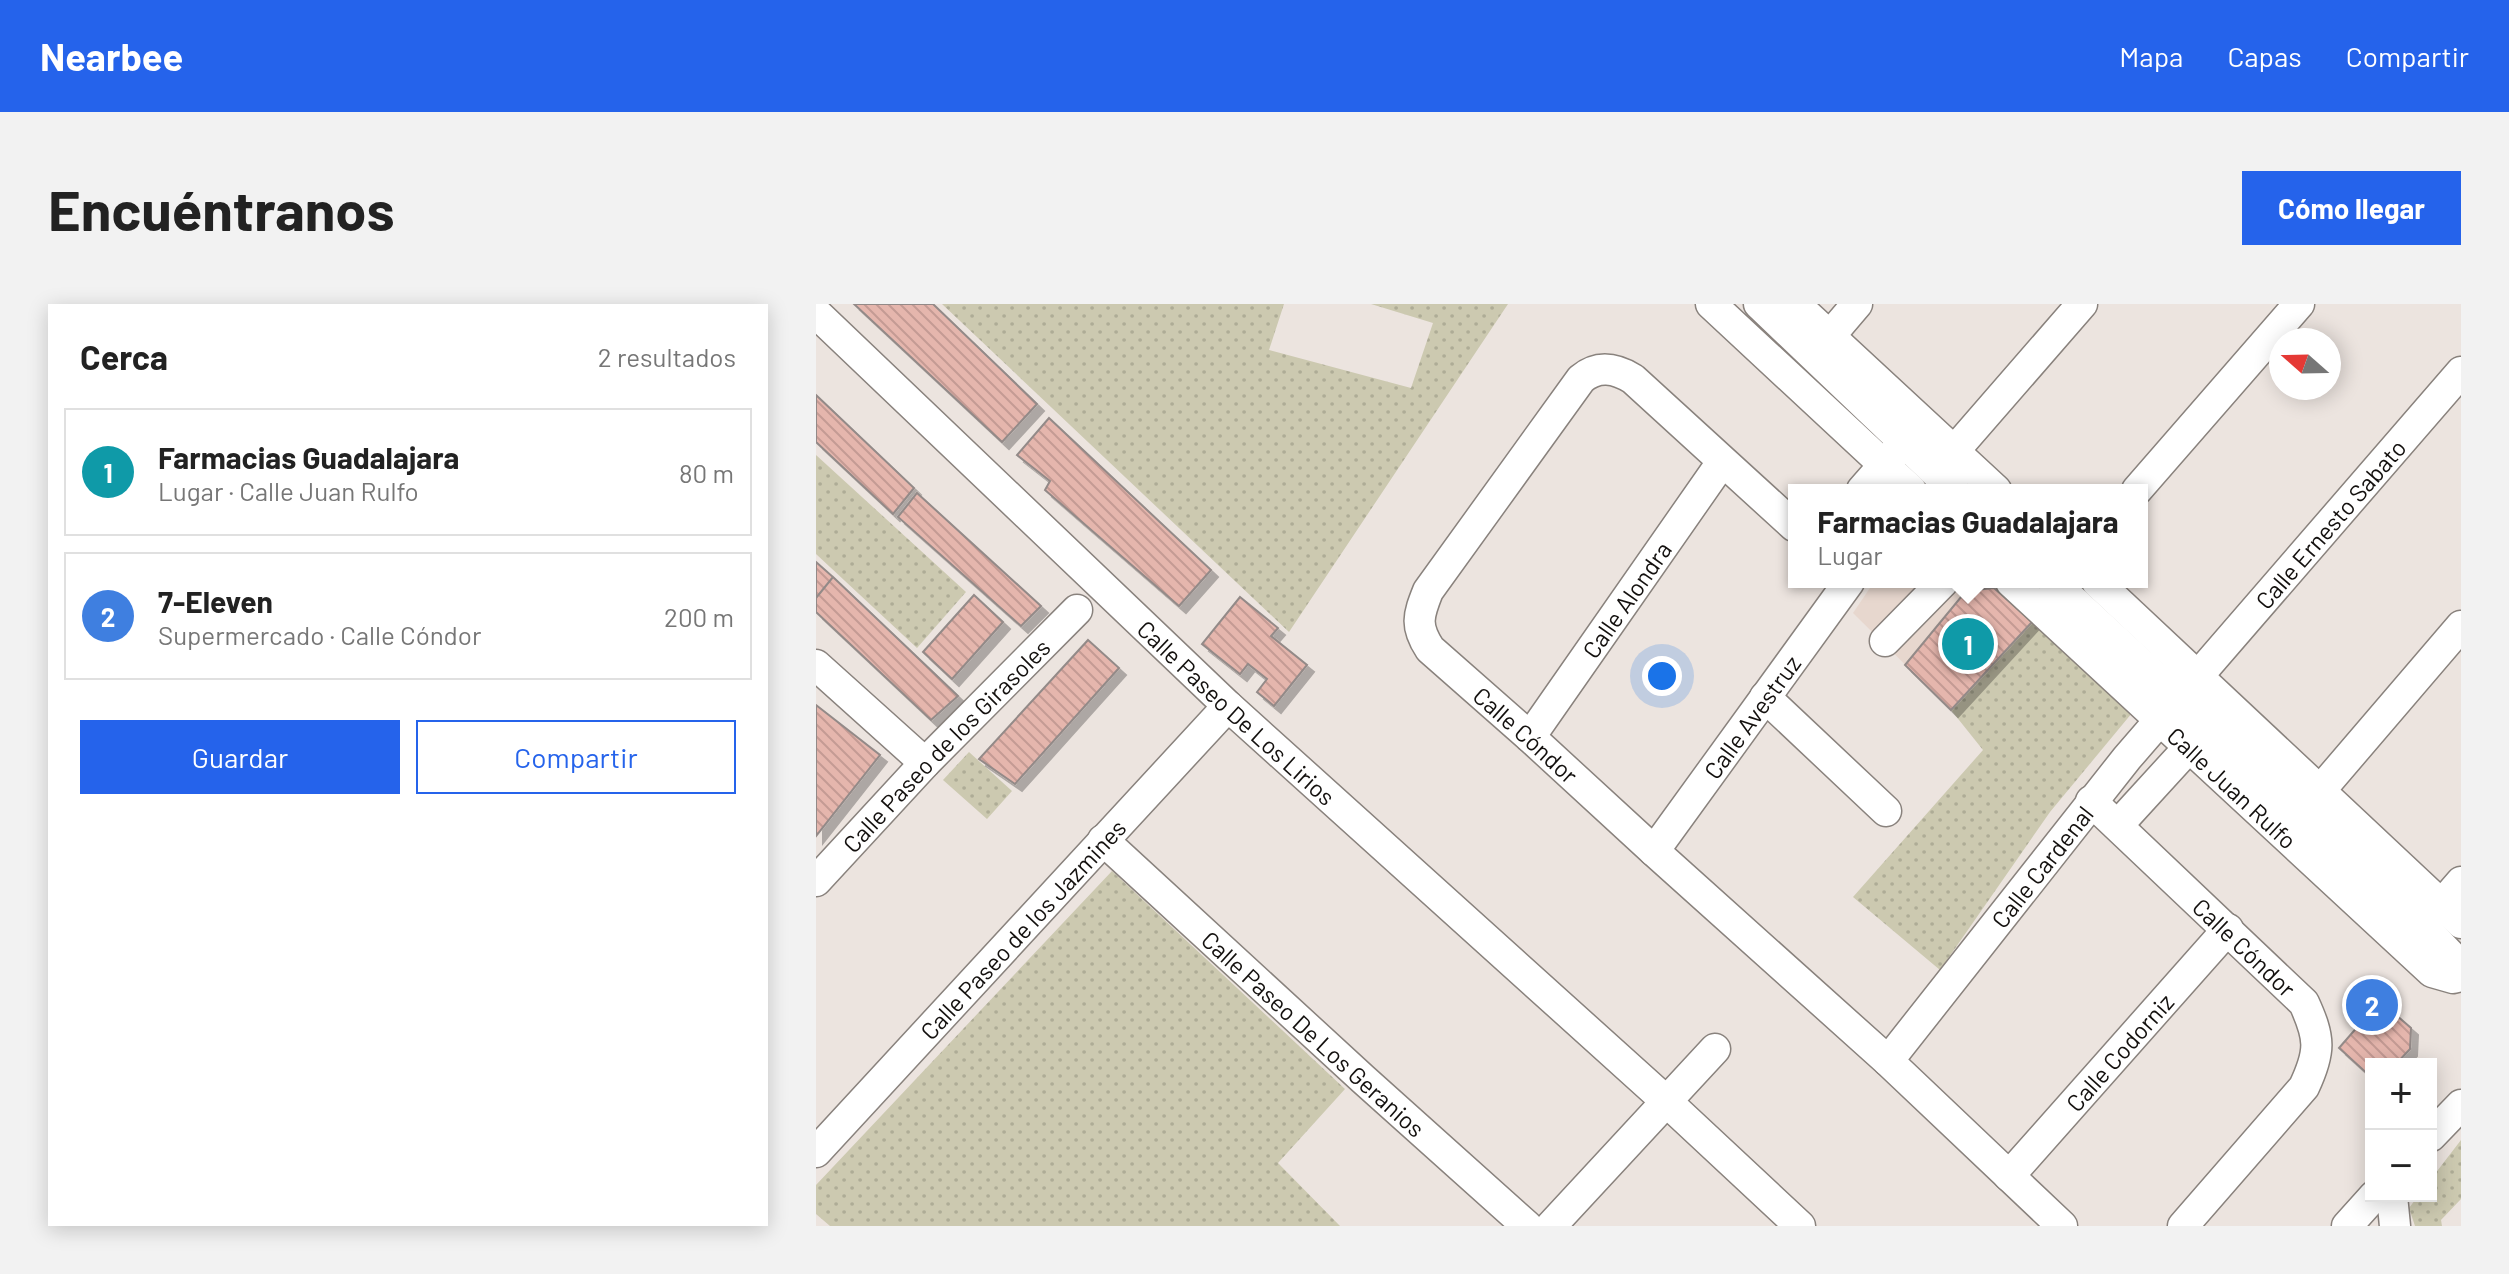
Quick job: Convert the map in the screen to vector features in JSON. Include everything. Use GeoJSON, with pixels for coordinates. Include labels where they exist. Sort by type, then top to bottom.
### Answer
{"type":"FeatureCollection","features":[{"type":"Feature","properties":{"kind":"street"},"geometry":{"type":"LineString","coordinates":[[1711,304],[1904,444],[1934,479]]}},
{"type":"Feature","properties":{"kind":"street"},"geometry":{"type":"LineString","coordinates":[[1759,304],[1821,346]]}},
{"type":"Feature","properties":{"kind":"street"},"geometry":{"type":"LineString","coordinates":[[1795,304],[1821,346],[1934,479],[1962,484]]}},
{"type":"Feature","properties":{"kind":"street"},"geometry":{"type":"LineString","coordinates":[[1821,346],[1857,304]]}},
{"type":"Feature","properties":{"kind":"street"},"geometry":{"type":"LineString","coordinates":[[1934,479],[2082,304]]}},
{"type":"Feature","properties":{"kind":"street"},"geometry":{"type":"LineString","coordinates":[[2142,484],[2299,304]]}},
{"type":"Feature","properties":{"kind":"street","name":"Calle Paseo De Los Lirios"},"geometry":{"type":"LineString","coordinates":[[816,313],[1228,706],[1666,1101]]}},
{"type":"Feature","properties":{"kind":"street","name":"Calle Cóndor"},"geometry":{"type":"LineString","coordinates":[[1788,521],[1633,379],[1611,369],[1590,372],[1581,379],[1428,591],[1419,612],[1420,633],[1430,649],[1888,1061],[2062,1226]]}},
{"type":"Feature","properties":{"kind":"street","name":"Calle Ernesto Sabato"},"geometry":{"type":"LineString","coordinates":[[2198,675],[2461,372]]}},
{"type":"Feature","properties":{"kind":"street"},"geometry":{"type":"LineString","coordinates":[[1867,484],[1904,444]]}},
{"type":"Feature","properties":{"kind":"street","name":"Calle Alondra"},"geometry":{"type":"LineString","coordinates":[[1530,737],[1722,462]]}},
{"type":"Feature","properties":{"kind":"street","name":"Calle Avestruz"},"geometry":{"type":"LineString","coordinates":[[1654,851],[1845,588]]}},
{"type":"Feature","properties":{"kind":"street"},"geometry":{"type":"LineString","coordinates":[[1885,641],[1937,588]]}},
{"type":"Feature","properties":{"kind":"street","name":"Calle Juan Rulfo"},"geometry":{"type":"LineString","coordinates":[[2018,588],[2169,709],[2209,725],[2446,909],[2461,966]]}},
{"type":"Feature","properties":{"kind":"street","name":"Calle Juan Rulfo"},"geometry":{"type":"LineString","coordinates":[[2060,588],[2169,709]]}},
{"type":"Feature","properties":{"kind":"street","name":"Calle Juan Rulfo"},"geometry":{"type":"LineString","coordinates":[[2104,588],[2198,675],[2209,725],[2432,972],[2453,978],[2461,976]]}},
{"type":"Feature","properties":{"kind":"street","name":"Calle Paseo de los Girasoles"},"geometry":{"type":"LineString","coordinates":[[816,881],[925,763],[1077,610]]}},
{"type":"Feature","properties":{"kind":"street"},"geometry":{"type":"LineString","coordinates":[[2310,802],[2461,626]]}},
{"type":"Feature","properties":{"kind":"street"},"geometry":{"type":"LineString","coordinates":[[816,665],[925,763]]}},
{"type":"Feature","properties":{"kind":"street","name":"Calle Cardenal"},"geometry":{"type":"LineString","coordinates":[[1888,1061],[2091,801],[2198,675]]}},
{"type":"Feature","properties":{"kind":"street"},"geometry":{"type":"LineString","coordinates":[[1765,697],[1886,811]]}},
{"type":"Feature","properties":{"kind":"street","name":"Calle Paseo de los Jazmines"},"geometry":{"type":"LineString","coordinates":[[816,1152],[1228,706]]}},
{"type":"Feature","properties":{"kind":"street","name":"Calle Cardenal"},"geometry":{"type":"LineString","coordinates":[[2118,825],[2209,725]]}},
{"type":"Feature","properties":{"kind":"street","name":"Calle Cóndor"},"geometry":{"type":"LineString","coordinates":[[2091,801],[2304,1003],[2315,1027],[2314,1067],[2304,1087],[2183,1226]]}},
{"type":"Feature","properties":{"kind":"street","name":"Calle Paseo De Los Geranios"},"geometry":{"type":"LineString","coordinates":[[1103,840],[1527,1226]]}},
{"type":"Feature","properties":{"kind":"street","name":"Calle Codorniz"},"geometry":{"type":"LineString","coordinates":[[2009,1176],[2228,929]]}},
{"type":"Feature","properties":{"kind":"street"},"geometry":{"type":"LineString","coordinates":[[1551,1226],[1715,1049]]}},
{"type":"Feature","properties":{"kind":"street"},"geometry":{"type":"LineString","coordinates":[[1666,1101],[1800,1226]]}},
{"type":"Feature","properties":{"kind":"street"},"geometry":{"type":"LineString","coordinates":[[2437,1130],[2461,1105]]}},
{"type":"Feature","properties":{"kind":"street"},"geometry":{"type":"LineString","coordinates":[[2347,1226],[2369,1202]]}},
{"type":"Feature","properties":{"kind":"street"},"geometry":{"type":"LineString","coordinates":[[2393,1202],[2395,1226]]}},
{"type":"Feature","properties":{"kind":"shaded area"},"geometry":{"type":"Polygon","coordinates":[[[942,304],[1284,304],[1269,350],[1411,388],[1433,323],[1371,304],[1508,304],[1289,632],[942,304]]]}},
{"type":"Feature","properties":{"kind":"shaded area"},"geometry":{"type":"Polygon","coordinates":[[[816,455],[966,592],[917,648],[816,554],[816,455]]]}},
{"type":"Feature","properties":{"kind":"shaded area"},"geometry":{"type":"Polygon","coordinates":[[[1870,588],[2002,588],[2035,618],[1951,710],[1853,613],[1870,588]]]}},
{"type":"Feature","properties":{"kind":"shaded area"},"geometry":{"type":"Polygon","coordinates":[[[2032,622],[2132,713],[2050,812],[1940,970],[1853,897],[1983,750],[1951,710],[2032,622]]]}},
{"type":"Feature","properties":{"kind":"shaded area"},"geometry":{"type":"Polygon","coordinates":[[[969,752],[1012,791],[987,819],[943,780],[969,752]]]}},
{"type":"Feature","properties":{"kind":"shaded area"},"geometry":{"type":"Polygon","coordinates":[[[1112,871],[1345,1089],[1278,1163],[1340,1226],[830,1226],[816,1214],[816,1185],[1112,871]]]}},
{"type":"Feature","properties":{"kind":"shaded area"},"geometry":{"type":"Polygon","coordinates":[[[2461,1140],[2461,1199],[2441,1220],[2442,1226],[2415,1226],[2409,1208],[2414,1202],[2437,1202],[2437,1171],[2461,1140]]]}},
{"type":"Feature","properties":{"kind":"building"},"geometry":{"type":"Polygon","coordinates":[[[854,304],[933,304],[1037,404],[1002,442],[854,304]]]}},
{"type":"Feature","properties":{"kind":"building"},"geometry":{"type":"Polygon","coordinates":[[[816,395],[914,488],[893,514],[816,442],[816,395]]]}},
{"type":"Feature","properties":{"kind":"building"},"geometry":{"type":"Polygon","coordinates":[[[1049,418],[1211,570],[1179,606],[1045,490],[1050,481],[1017,455],[1049,418]]]}},
{"type":"Feature","properties":{"kind":"building"},"geometry":{"type":"Polygon","coordinates":[[[917,493],[1041,606],[1021,626],[898,517],[917,493]]]}},
{"type":"Feature","properties":{"kind":"building"},"geometry":{"type":"Polygon","coordinates":[[[816,562],[833,577],[816,598],[816,562]]]}},
{"type":"Feature","properties":{"kind":"building"},"geometry":{"type":"Polygon","coordinates":[[[833,577],[958,696],[931,720],[816,612],[816,598],[833,577]]]}},
{"type":"Feature","properties":{"kind":"building"},"geometry":{"type":"Polygon","coordinates":[[[1994,588],[2032,622],[1951,710],[1905,665],[1966,591],[1994,588]]]}},
{"type":"Feature","properties":{"kind":"building"},"geometry":{"type":"Polygon","coordinates":[[[974,595],[1003,622],[952,679],[923,652],[974,595]]]}},
{"type":"Feature","properties":{"kind":"building"},"geometry":{"type":"Polygon","coordinates":[[[1240,597],[1278,628],[1271,636],[1307,665],[1274,706],[1257,692],[1267,679],[1248,664],[1240,674],[1202,644],[1240,597]]]}},
{"type":"Feature","properties":{"kind":"building"},"geometry":{"type":"Polygon","coordinates":[[[1088,640],[1119,668],[1015,784],[979,759],[1088,640]]]}},
{"type":"Feature","properties":{"kind":"building"},"geometry":{"type":"Polygon","coordinates":[[[816,705],[880,755],[816,836],[816,705]]]}},
{"type":"Feature","properties":{"kind":"building"},"geometry":{"type":"Polygon","coordinates":[[[2380,1001],[2411,1028],[2410,1049],[2402,1058],[2365,1058],[2365,1072],[2339,1048],[2380,1001]]]}},
{"type":"Feature","properties":{"kind":"place","name":"Farmacias Guadalajara"},"geometry":{"type":"Point","coordinates":[1968,644]}},
{"type":"Feature","properties":{"kind":"place","name":"7-Eleven"},"geometry":{"type":"Point","coordinates":[2372,1005]}}]}
